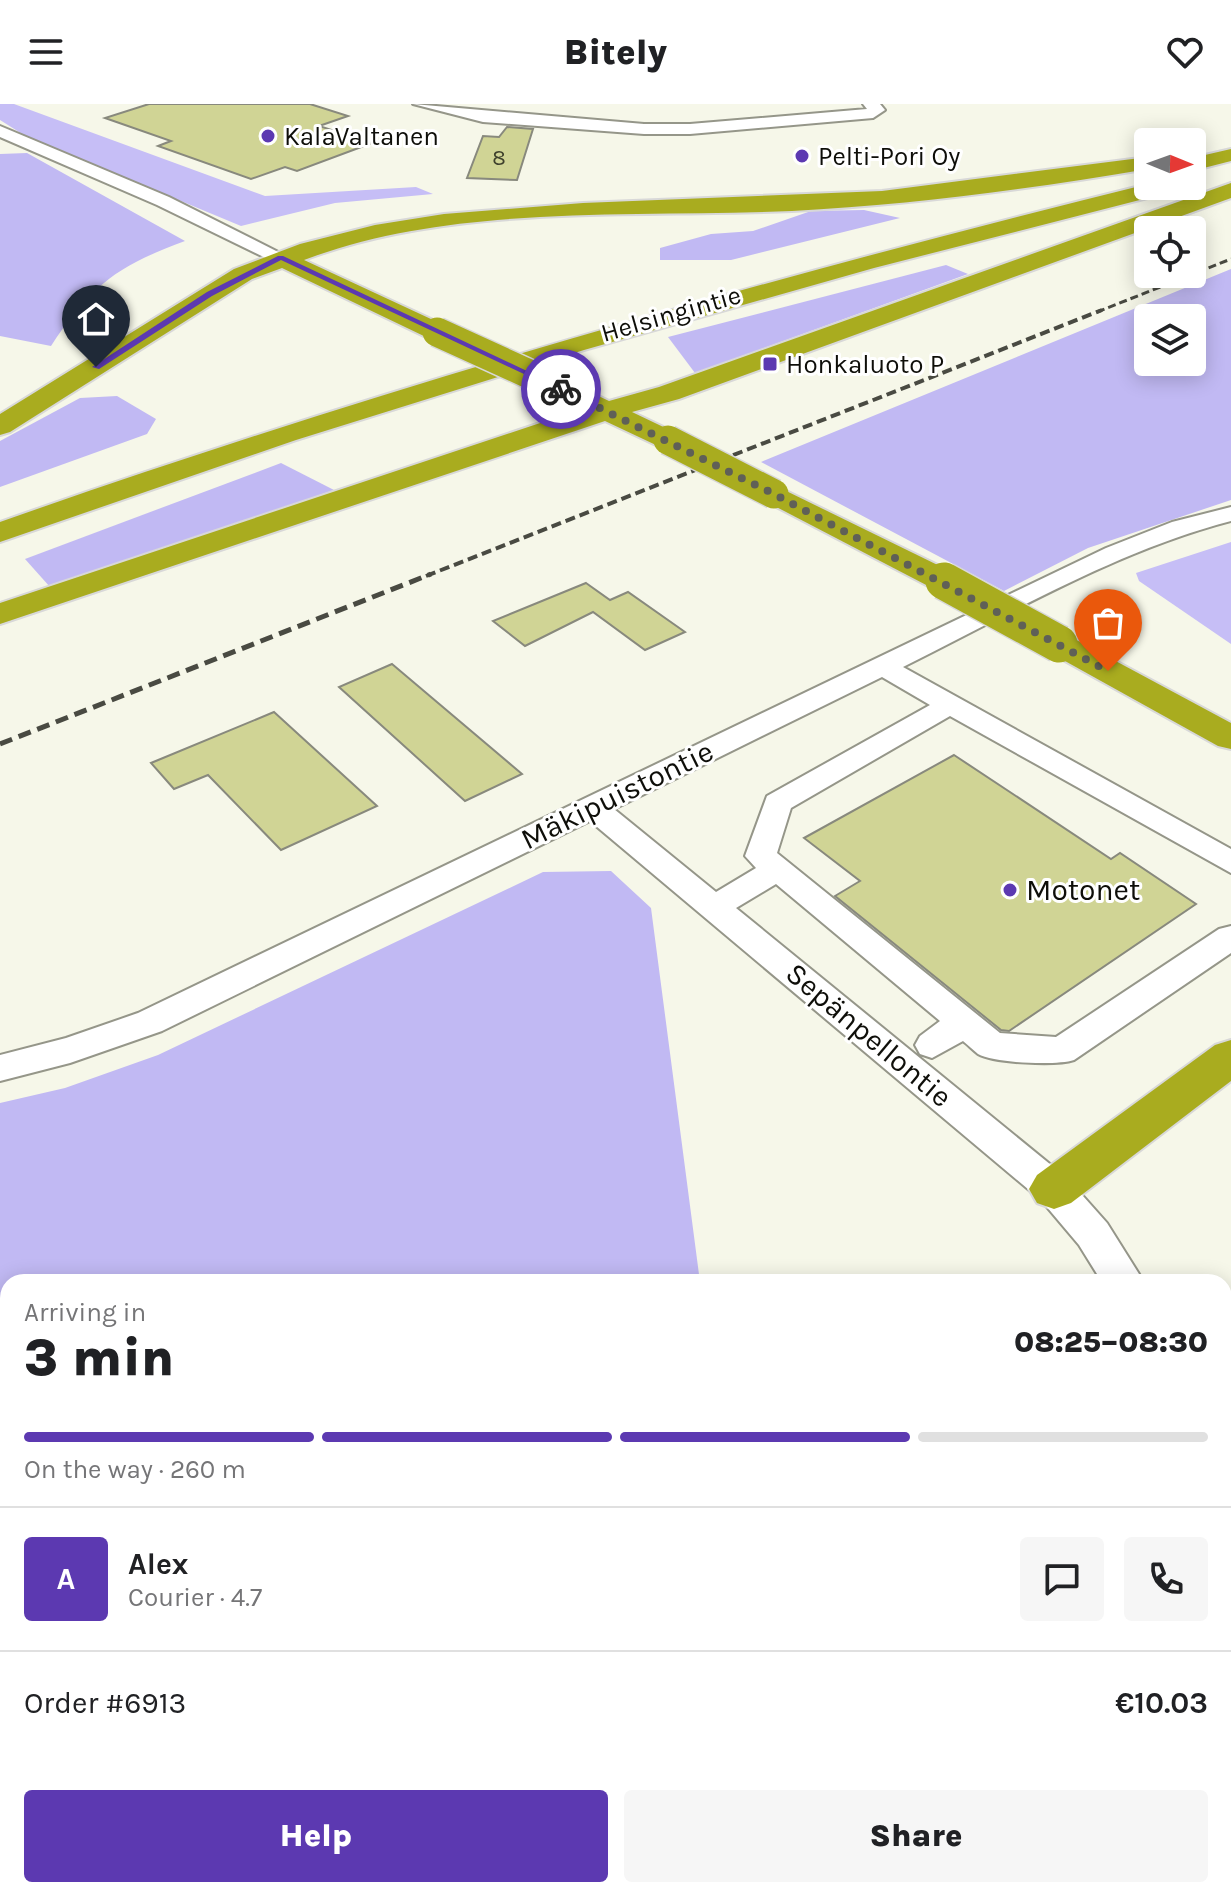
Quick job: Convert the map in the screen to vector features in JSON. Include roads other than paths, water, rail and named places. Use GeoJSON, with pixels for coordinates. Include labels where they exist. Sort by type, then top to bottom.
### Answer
{"type":"FeatureCollection","features":[{"type":"Feature","properties":{"kind":"highway"},"geometry":{"type":"LineString","coordinates":[[1206,153],[1231,148]]}},
{"type":"Feature","properties":{"kind":"highway"},"geometry":{"type":"LineString","coordinates":[[1206,161],[1231,155]]}},
{"type":"Feature","properties":{"kind":"highway"},"geometry":{"type":"LineString","coordinates":[[0,426],[209,294],[281,258],[370,234],[456,218],[897,197],[1044,181],[1134,165]]}},
{"type":"Feature","properties":{"kind":"highway"},"geometry":{"type":"LineString","coordinates":[[1206,176],[1231,170]]}},
{"type":"Feature","properties":{"kind":"highway","name":"Helsingintie"},"geometry":{"type":"LineString","coordinates":[[0,508],[243,425],[564,325],[897,236],[1134,179]]}},
{"type":"Feature","properties":{"kind":"highway"},"geometry":{"type":"LineString","coordinates":[[0,614],[608,410],[669,393],[1231,190]]}},
{"type":"Feature","properties":{"kind":"highway","name":"Helsingintie"},"geometry":{"type":"LineString","coordinates":[[0,533],[267,439],[592,336],[770,286],[1134,195]]}},
{"type":"Feature","properties":{"kind":"highway"},"geometry":{"type":"LineString","coordinates":[[281,258],[668,440],[944,581],[1231,738]]}},
{"type":"Feature","properties":{"kind":"highway"},"geometry":{"type":"LineString","coordinates":[[1054,1189],[1231,1057]]}},
{"type":"Feature","properties":{"kind":"street"},"geometry":{"type":"LineString","coordinates":[[421,104],[483,117],[644,129],[690,129],[865,109]]}},
{"type":"Feature","properties":{"kind":"street"},"geometry":{"type":"LineString","coordinates":[[818,104],[865,109]]}},
{"type":"Feature","properties":{"kind":"street"},"geometry":{"type":"LineString","coordinates":[[0,131],[163,201],[281,258]]}},
{"type":"Feature","properties":{"kind":"street"},"geometry":{"type":"LineString","coordinates":[[0,146],[20,140]]}},
{"type":"Feature","properties":{"kind":"street","name":"Mäkipuistontie"},"geometry":{"type":"LineString","coordinates":[[0,1068],[70,1050],[150,1022],[1115,553],[1181,527],[1231,514]]}},
{"type":"Feature","properties":{"kind":"street"},"geometry":{"type":"LineString","coordinates":[[880,665],[1231,863]]}},
{"type":"Feature","properties":{"kind":"street"},"geometry":{"type":"LineString","coordinates":[[950,705],[778,803],[760,856],[991,1045],[1062,1051],[1231,937]]}},
{"type":"Feature","properties":{"kind":"street","name":"Sepänpellontie"},"geometry":{"type":"LineString","coordinates":[[594,808],[1054,1189],[1093,1234],[1119,1274]]}},
{"type":"Feature","properties":{"kind":"street"},"geometry":{"type":"LineString","coordinates":[[714,907],[778,869]]}},
{"type":"Feature","properties":{"kind":"street"},"geometry":{"type":"LineString","coordinates":[[932,1045],[964,1022]]}},
{"type":"Feature","properties":{"kind":"railway"},"geometry":{"type":"LineString","coordinates":[[1097,312],[1231,259]]}},
{"type":"Feature","properties":{"kind":"railway"},"geometry":{"type":"LineString","coordinates":[[426,576],[1102,310]]}},
{"type":"Feature","properties":{"kind":"railway"},"geometry":{"type":"LineString","coordinates":[[0,744],[431,574]]}},
{"type":"Feature","properties":{"kind":"place","name":"KalaValtanen"},"geometry":{"type":"Point","coordinates":[268,136]}},
{"type":"Feature","properties":{"kind":"place","name":"Pelti-Pori Oy"},"geometry":{"type":"Point","coordinates":[802,156]}},
{"type":"Feature","properties":{"kind":"place","name":"Honkaluoto P"},"geometry":{"type":"Point","coordinates":[770,364]}},
{"type":"Feature","properties":{"kind":"place","name":"Motonet"},"geometry":{"type":"Point","coordinates":[1010,890]}}]}
